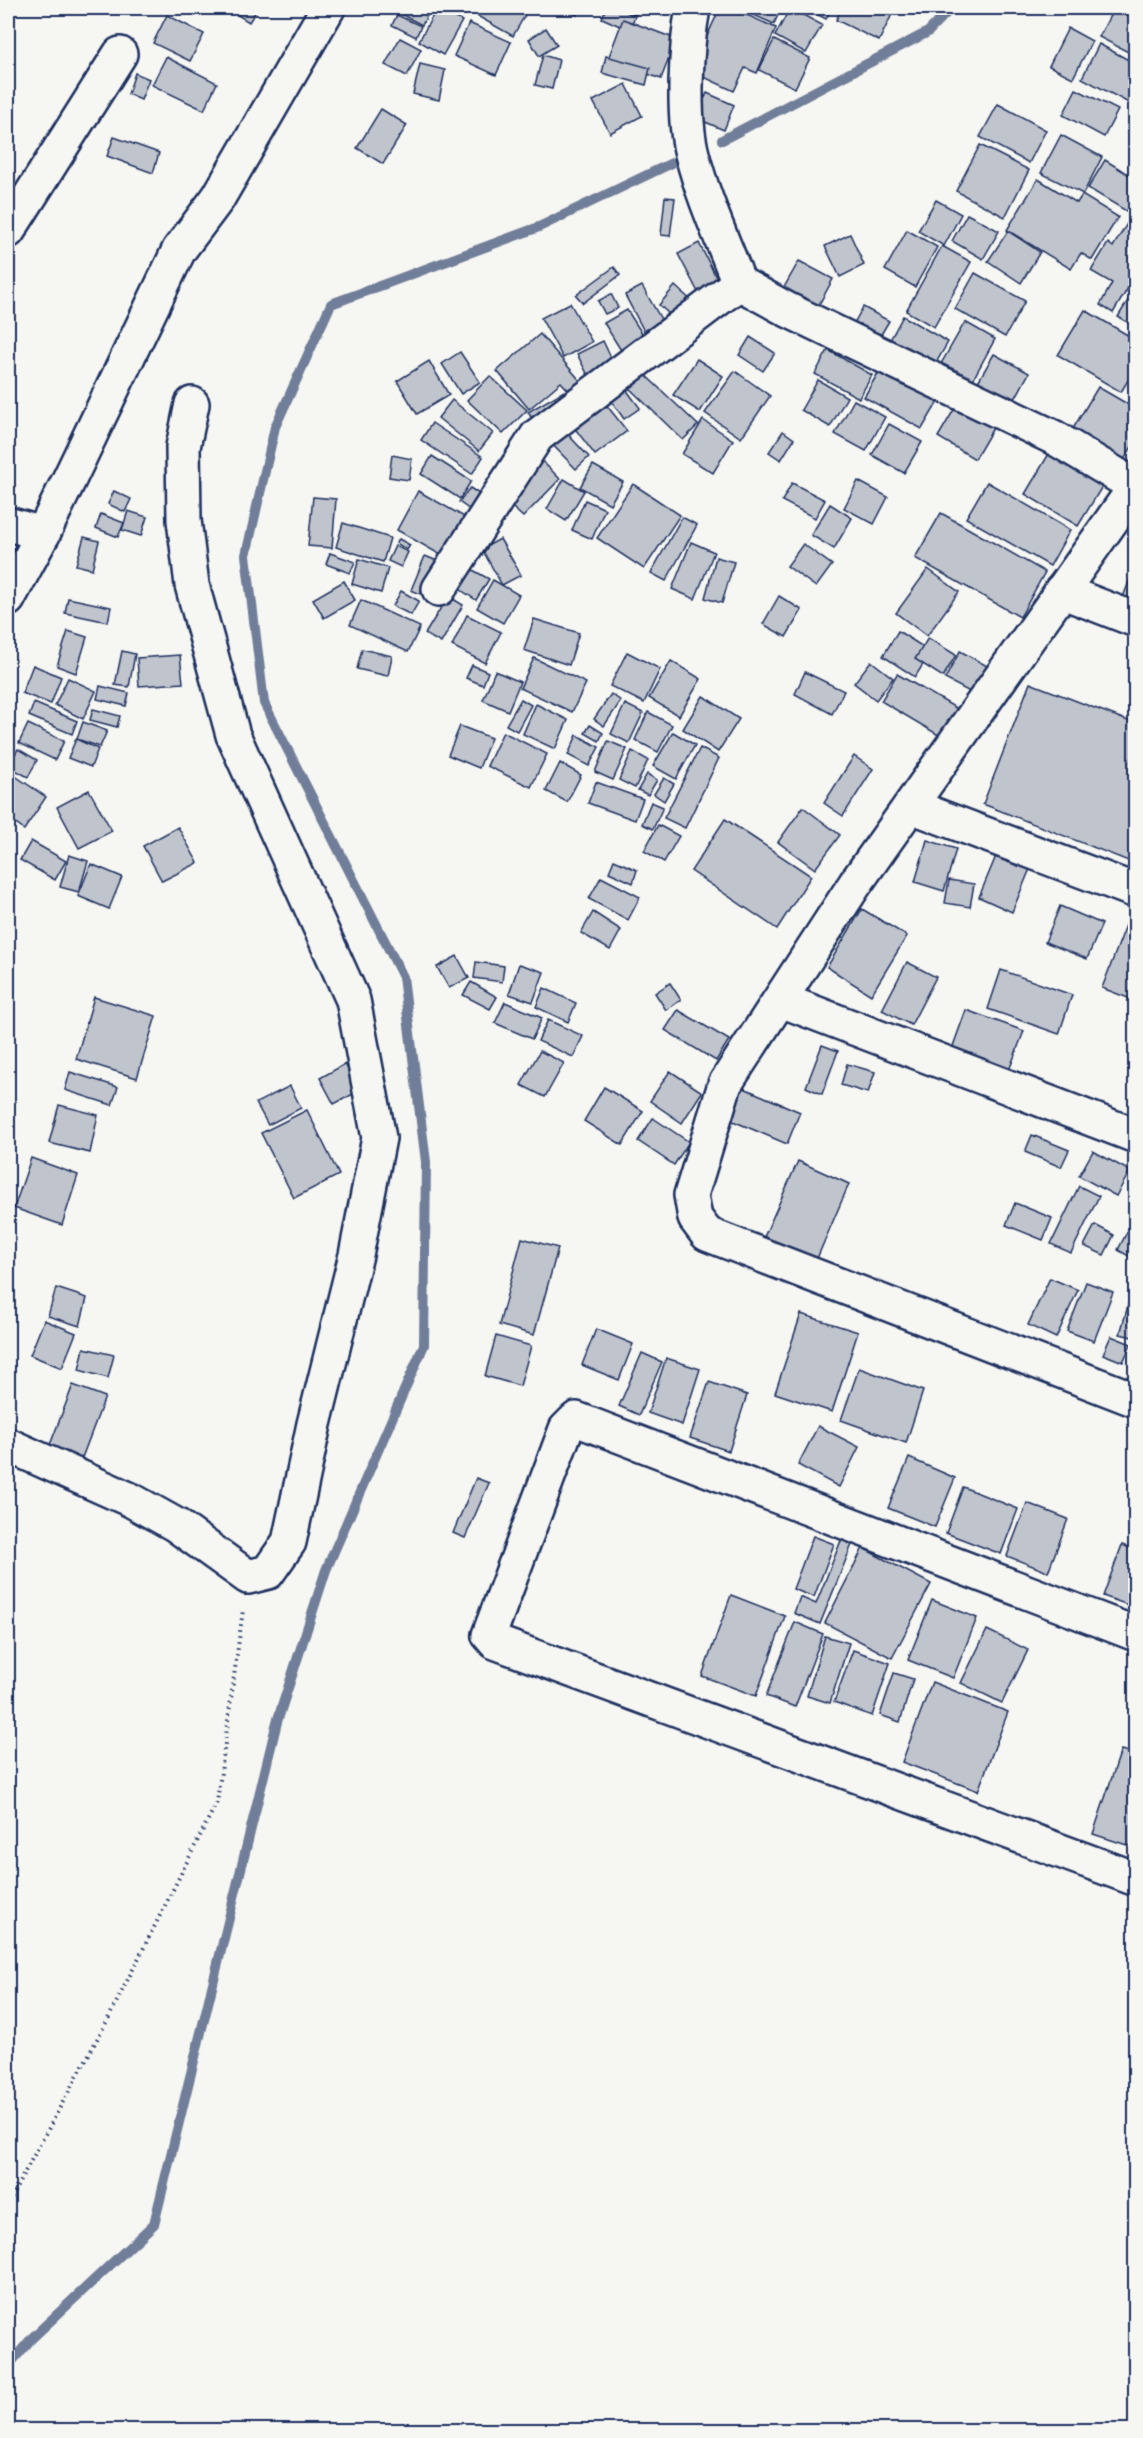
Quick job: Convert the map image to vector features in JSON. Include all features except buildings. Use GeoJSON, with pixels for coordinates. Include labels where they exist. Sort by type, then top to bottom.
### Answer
{"type":"FeatureCollection","features":[{"type":"Feature","properties":{"kind":"street"},"geometry":{"type":"LineString","coordinates":[[8,598],[43,534],[179,250],[218,198],[328,8]]}},
{"type":"Feature","properties":{"kind":"street"},"geometry":{"type":"LineString","coordinates":[[693,8],[689,26],[687,127],[698,174],[739,283],[829,330],[1055,438],[1135,486],[855,884],[725,1084],[691,1195],[695,1218],[707,1234],[1136,1400]]}},
{"type":"Feature","properties":{"kind":"street"},"geometry":{"type":"LineString","coordinates":[[8,231],[120,54]]}},
{"type":"Feature","properties":{"kind":"street"},"geometry":{"type":"LineString","coordinates":[[439,589],[537,436],[739,283]]}},
{"type":"Feature","properties":{"kind":"street"},"geometry":{"type":"LineString","coordinates":[[8,1445],[131,1500],[176,1525],[248,1577],[268,1572],[288,1542],[314,1424],[356,1256],[379,1138],[353,1000],[233,735],[192,585],[184,520],[183,457],[192,404]]}},
{"type":"Feature","properties":{"kind":"street"},"geometry":{"type":"LineString","coordinates":[[8,524],[43,534]]}},
{"type":"Feature","properties":{"kind":"street"},"geometry":{"type":"LineString","coordinates":[[1061,591],[1136,621]]}},
{"type":"Feature","properties":{"kind":"street"},"geometry":{"type":"LineString","coordinates":[[911,806],[1136,891]]}},
{"type":"Feature","properties":{"kind":"street"},"geometry":{"type":"LineString","coordinates":[[781,1000],[1136,1136]]}},
{"type":"Feature","properties":{"kind":"street"},"geometry":{"type":"LineString","coordinates":[[1136,1634],[576,1419],[566,1429],[489,1635],[495,1642],[1136,1879]]}},
{"type":"Feature","properties":{"kind":"path"},"geometry":{"type":"LineString","coordinates":[[8,2203],[107,2021],[217,1802],[248,1577]]}},
{"type":"Feature","properties":{"kind":"waterway"},"geometry":{"type":"LineString","coordinates":[[722,140],[928,32],[951,8]]}},
{"type":"Feature","properties":{"kind":"waterway"},"geometry":{"type":"LineString","coordinates":[[8,2366],[32,2338],[154,2224],[277,1722],[326,1570],[424,1345],[426,1162],[403,977],[264,703],[246,555],[275,427],[331,304],[539,227],[676,161]]}}]}
